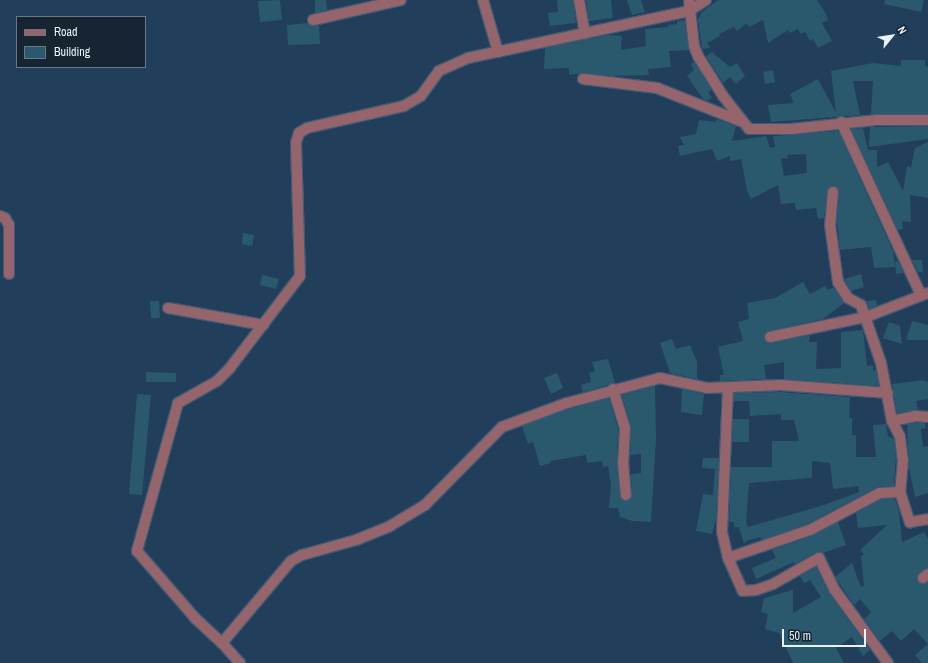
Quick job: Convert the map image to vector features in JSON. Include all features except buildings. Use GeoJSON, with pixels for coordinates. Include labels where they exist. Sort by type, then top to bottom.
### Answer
{"type":"FeatureCollection","features":[{"type":"Feature","properties":{"kind":"street"},"geometry":{"type":"LineString","coordinates":[[313,20],[401,0]]}},
{"type":"Feature","properties":{"kind":"street"},"geometry":{"type":"LineString","coordinates":[[483,0],[498,52]]}},
{"type":"Feature","properties":{"kind":"street"},"geometry":{"type":"LineString","coordinates":[[579,0],[585,33]]}},
{"type":"Feature","properties":{"kind":"street"},"geometry":{"type":"LineString","coordinates":[[689,0],[689,10],[698,56],[748,130],[791,129],[841,122],[928,120]]}},
{"type":"Feature","properties":{"kind":"street"},"geometry":{"type":"LineString","coordinates":[[240,663],[222,643],[195,618],[137,551],[178,403],[217,381],[230,368],[300,276],[296,143],[299,132],[307,128],[404,106],[421,96],[439,71],[468,58],[689,10],[706,0]]}},
{"type":"Feature","properties":{"kind":"street"},"geometry":{"type":"LineString","coordinates":[[582,79],[657,88],[741,121]]}},
{"type":"Feature","properties":{"kind":"street"},"geometry":{"type":"LineString","coordinates":[[770,337],[866,317],[925,294],[841,122]]}},
{"type":"Feature","properties":{"kind":"street"},"geometry":{"type":"LineString","coordinates":[[833,192],[830,225],[838,282],[848,298],[861,305],[881,363],[888,393],[892,421],[900,437],[903,460],[900,492],[910,522],[928,519]]}},
{"type":"Feature","properties":{"kind":"street"},"geometry":{"type":"LineString","coordinates":[[0,216],[5,218],[9,225],[10,274]]}},
{"type":"Feature","properties":{"kind":"street"},"geometry":{"type":"LineString","coordinates":[[168,308],[263,325]]}},
{"type":"Feature","properties":{"kind":"street"},"geometry":{"type":"LineString","coordinates":[[222,643],[291,561],[302,555],[356,540],[390,526],[425,505],[502,427],[566,402],[660,378],[707,388],[781,385],[888,393]]}},
{"type":"Feature","properties":{"kind":"street"},"geometry":{"type":"LineString","coordinates":[[728,388],[722,532],[728,558],[743,591],[756,590],[773,584],[819,558],[834,589],[888,663]]}},
{"type":"Feature","properties":{"kind":"street"},"geometry":{"type":"LineString","coordinates":[[613,389],[625,428],[623,462],[626,495]]}},
{"type":"Feature","properties":{"kind":"street"},"geometry":{"type":"LineString","coordinates":[[892,421],[915,416],[928,417]]}},
{"type":"Feature","properties":{"kind":"street"},"geometry":{"type":"LineString","coordinates":[[728,558],[810,530],[880,493],[900,492]]}}]}
